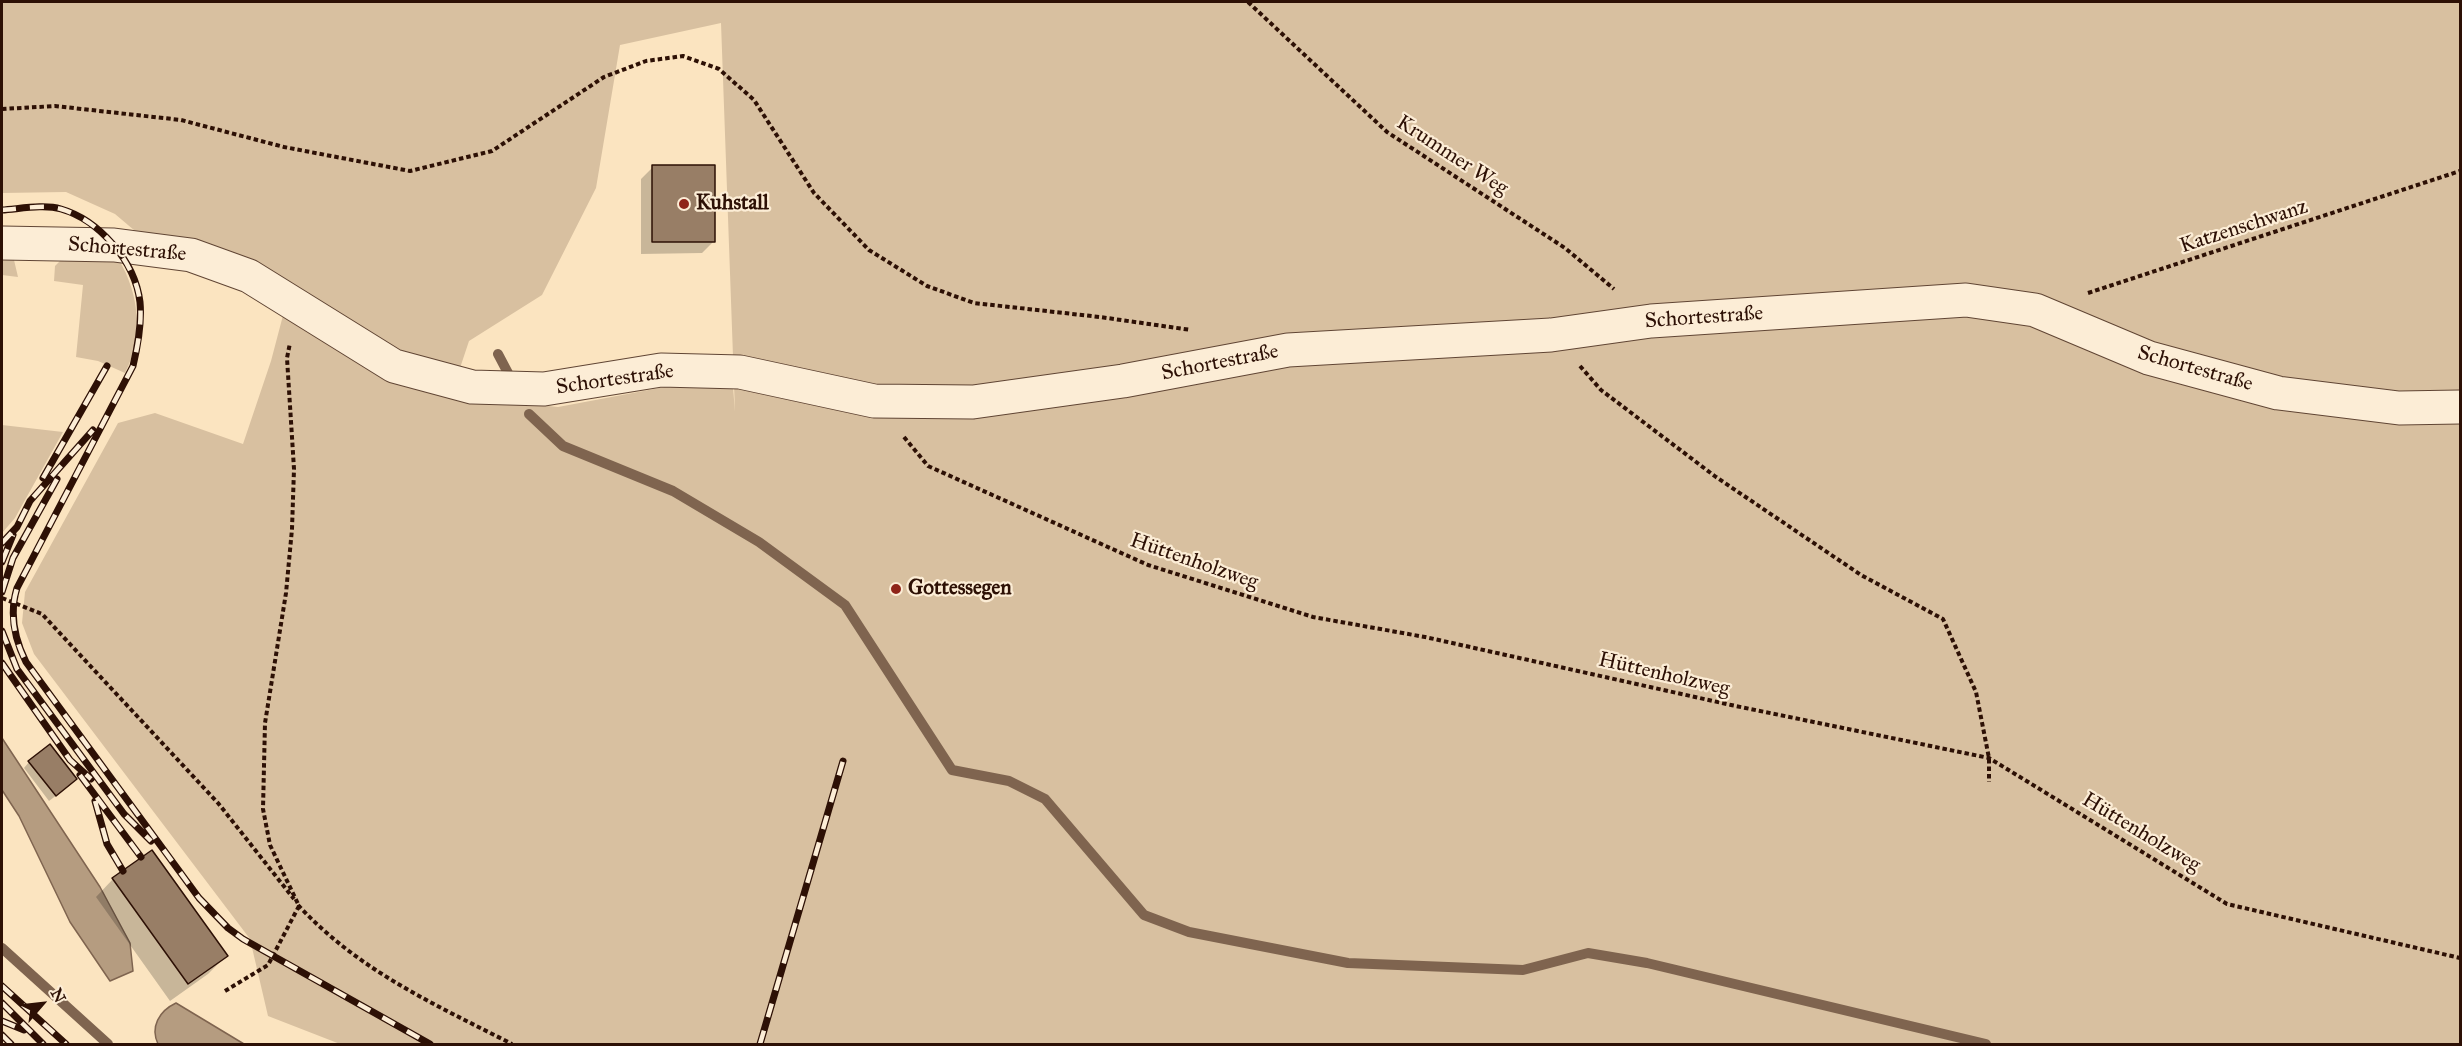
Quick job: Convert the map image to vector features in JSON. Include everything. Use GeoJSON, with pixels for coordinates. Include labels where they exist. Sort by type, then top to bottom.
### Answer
{"type":"FeatureCollection","features":[{"type":"Feature","properties":{"kind":"street","name":"Schortestraße"},"geometry":{"type":"LineString","coordinates":[[2,243],[114,245],[191,255],[249,276],[394,366],[472,387],[544,389],[661,370],[740,372],[874,401],[973,402],[1123,381],[1288,350],[1551,334],[1651,321],[1966,300],[2035,310],[2149,358],[2278,393],[2399,408],[2460,407]]}},
{"type":"Feature","properties":{"kind":"path","name":"Krummer Weg"},"geometry":{"type":"LineString","coordinates":[[1248,2],[1387,132],[1565,248],[1651,321]]}},
{"type":"Feature","properties":{"kind":"path"},"geometry":{"type":"LineString","coordinates":[[2,109],[55,106],[181,120],[284,147],[410,171],[492,151],[604,77],[646,61],[683,56],[719,69],[754,99],[814,193],[869,250],[927,286],[974,303],[1198,331]]}},
{"type":"Feature","properties":{"kind":"path","name":"Katzenschwanz"},"geometry":{"type":"LineString","coordinates":[[2035,310],[2460,171]]}},
{"type":"Feature","properties":{"kind":"path"},"geometry":{"type":"LineString","coordinates":[[298,305],[287,358],[294,469],[292,529],[286,593],[265,723],[263,809],[270,845],[299,906]]}},
{"type":"Feature","properties":{"kind":"path"},"geometry":{"type":"LineString","coordinates":[[1551,334],[1600,390],[1716,477],[1861,575],[1943,619],[1976,692],[1989,758],[1989,782]]}},
{"type":"Feature","properties":{"kind":"path","name":"Hüttenholzweg"},"geometry":{"type":"LineString","coordinates":[[874,401],[928,466],[1148,565],[1313,617],[1425,637],[1731,705],[1989,758],[2228,904],[2460,958]]}},
{"type":"Feature","properties":{"kind":"path"},"geometry":{"type":"LineString","coordinates":[[2,598],[42,614],[218,803],[299,906],[327,935],[388,980],[512,1044]]}},
{"type":"Feature","properties":{"kind":"path"},"geometry":{"type":"LineString","coordinates":[[225,991],[268,964],[299,906]]}},
{"type":"Feature","properties":{"kind":"shaded area"},"geometry":{"type":"Polygon","coordinates":[[[2,2],[2460,2],[2460,1044],[340,1044],[268,1016],[250,939],[34,654],[22,623],[25,592],[118,423],[155,413],[243,444],[271,361],[286,304],[322,334],[391,373],[447,395],[558,407],[670,386],[733,387],[735,412],[721,23],[620,45],[596,188],[542,295],[469,341],[458,374],[400,359],[290,288],[251,268],[192,247],[141,236],[115,214],[66,192],[2,193],[2,2]]]}},
{"type":"Feature","properties":{"kind":"shaded area"},"geometry":{"type":"Polygon","coordinates":[[[2,257],[14,260],[18,277],[2,275],[2,257]]]}},
{"type":"Feature","properties":{"kind":"shaded area"},"geometry":{"type":"Polygon","coordinates":[[[63,258],[119,260],[131,287],[137,315],[135,345],[125,373],[98,361],[76,357],[83,285],[54,281],[55,266],[63,258]]]}},
{"type":"Feature","properties":{"kind":"shaded area"},"geometry":{"type":"Polygon","coordinates":[[[2,425],[63,432],[15,518],[2,533],[2,425]]]}},
{"type":"Feature","properties":{"kind":"shaded area"},"geometry":{"type":"Polygon","coordinates":[[[2,738],[100,887],[130,943],[133,971],[110,981],[70,922],[19,816],[2,790],[2,738]]]}},
{"type":"Feature","properties":{"kind":"shaded area"},"geometry":{"type":"Polygon","coordinates":[[[176,1003],[244,1044],[158,1044],[155,1032],[158,1020],[165,1010],[176,1003]]]}},
{"type":"Feature","properties":{"kind":"building","name":"Kuhstall"},"geometry":{"type":"Polygon","coordinates":[[[652,165],[715,165],[715,242],[652,242],[652,165]]]}},
{"type":"Feature","properties":{"kind":"building"},"geometry":{"type":"Polygon","coordinates":[[[50,744],[77,779],[56,796],[28,761],[50,744]]]}},
{"type":"Feature","properties":{"kind":"building"},"geometry":{"type":"Polygon","coordinates":[[[152,850],[228,956],[188,984],[112,878],[152,850]]]}},
{"type":"Feature","properties":{"kind":"waterway"},"geometry":{"type":"LineString","coordinates":[[498,354],[508,373]]}},
{"type":"Feature","properties":{"kind":"waterway"},"geometry":{"type":"LineString","coordinates":[[529,414],[563,446],[673,491],[759,542],[845,605],[952,770],[1009,781],[1045,799],[1144,915],[1189,932],[1348,963],[1523,970],[1588,953],[1647,963],[1986,1044]]}},
{"type":"Feature","properties":{"kind":"waterway"},"geometry":{"type":"LineString","coordinates":[[2,948],[108,1044]]}},
{"type":"Feature","properties":{"kind":"railway"},"geometry":{"type":"LineString","coordinates":[[2,210],[54,208],[75,214],[89,222],[113,244],[123,257],[137,287],[140,302],[139,334],[133,366],[17,588],[13,607],[14,626],[18,644],[26,662],[199,898],[228,928],[243,939],[430,1044]]}},
{"type":"Feature","properties":{"kind":"railway"},"geometry":{"type":"LineString","coordinates":[[43,478],[107,366]]}},
{"type":"Feature","properties":{"kind":"railway"},"geometry":{"type":"LineString","coordinates":[[2,543],[17,527],[30,501],[93,430]]}},
{"type":"Feature","properties":{"kind":"railway"},"geometry":{"type":"LineString","coordinates":[[2,592],[13,558],[57,479]]}},
{"type":"Feature","properties":{"kind":"railway"},"geometry":{"type":"LineString","coordinates":[[2,562],[13,535]]}},
{"type":"Feature","properties":{"kind":"railway"},"geometry":{"type":"LineString","coordinates":[[2,631],[17,669],[124,814],[151,841]]}},
{"type":"Feature","properties":{"kind":"railway"},"geometry":{"type":"LineString","coordinates":[[2,663],[70,760],[91,779]]}},
{"type":"Feature","properties":{"kind":"railway"},"geometry":{"type":"LineString","coordinates":[[760,1044],[843,761]]}},
{"type":"Feature","properties":{"kind":"railway"},"geometry":{"type":"LineString","coordinates":[[80,775],[141,857]]}},
{"type":"Feature","properties":{"kind":"railway"},"geometry":{"type":"LineString","coordinates":[[95,801],[107,844],[123,871]]}},
{"type":"Feature","properties":{"kind":"railway"},"geometry":{"type":"LineString","coordinates":[[2,986],[66,1044]]}},
{"type":"Feature","properties":{"kind":"railway"},"geometry":{"type":"LineString","coordinates":[[2,1003],[43,1044]]}},
{"type":"Feature","properties":{"kind":"railway"},"geometry":{"type":"LineString","coordinates":[[2,1021],[24,1030]]}},
{"type":"Feature","properties":{"kind":"railway"},"geometry":{"type":"LineString","coordinates":[[2,1035],[11,1044]]}},
{"type":"Feature","properties":{"kind":"place","name":"Kuhstall"},"geometry":{"type":"Point","coordinates":[684,204]}},
{"type":"Feature","properties":{"kind":"place","name":"Gottessegen"},"geometry":{"type":"Point","coordinates":[896,589]}}]}
